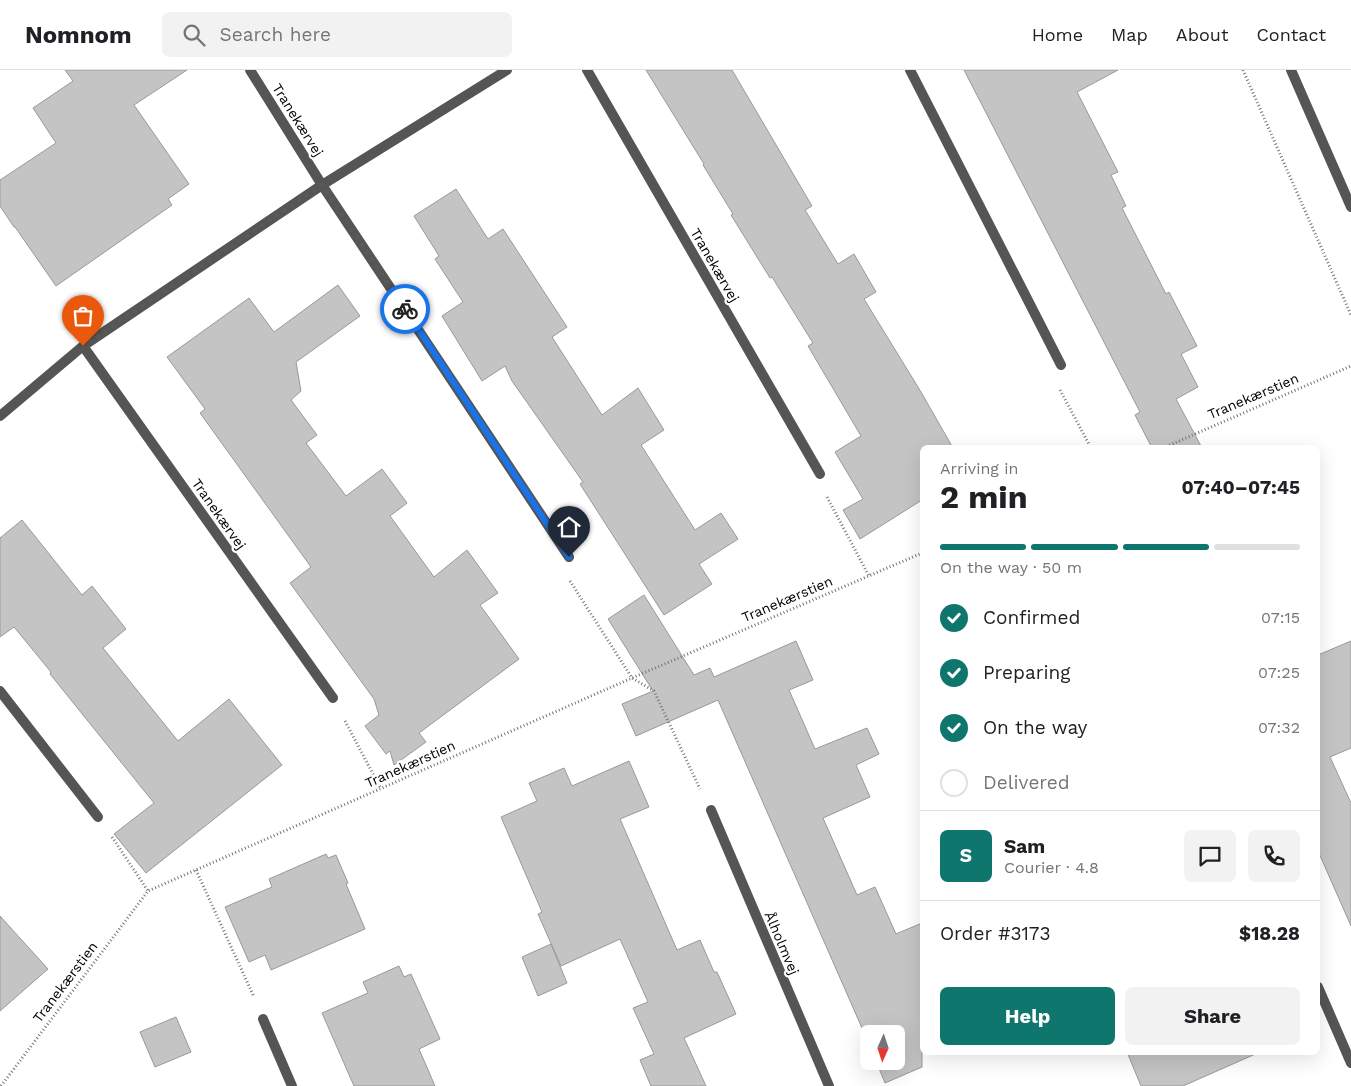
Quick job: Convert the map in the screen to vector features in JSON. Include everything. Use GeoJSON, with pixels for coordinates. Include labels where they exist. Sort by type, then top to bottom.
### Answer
{"type":"FeatureCollection","features":[{"type":"Feature","properties":{"kind":"street","name":"Tranekærvej"},"geometry":{"type":"LineString","coordinates":[[250,70],[322,185],[569,557]]}},
{"type":"Feature","properties":{"kind":"street"},"geometry":{"type":"LineString","coordinates":[[0,416],[83,346],[322,185],[506,70]]}},
{"type":"Feature","properties":{"kind":"street","name":"Tranekærvej"},"geometry":{"type":"LineString","coordinates":[[587,70],[820,474]]}},
{"type":"Feature","properties":{"kind":"street"},"geometry":{"type":"LineString","coordinates":[[910,70],[1061,365]]}},
{"type":"Feature","properties":{"kind":"street"},"geometry":{"type":"LineString","coordinates":[[1291,70],[1351,207]]}},
{"type":"Feature","properties":{"kind":"street","name":"Tranekærvej"},"geometry":{"type":"LineString","coordinates":[[83,346],[333,698]]}},
{"type":"Feature","properties":{"kind":"street"},"geometry":{"type":"LineString","coordinates":[[0,691],[98,817]]}},
{"type":"Feature","properties":{"kind":"street","name":"Ålholmvej"},"geometry":{"type":"LineString","coordinates":[[711,810],[829,1086]]}},
{"type":"Feature","properties":{"kind":"street"},"geometry":{"type":"LineString","coordinates":[[1320,992],[1351,1063]]}},
{"type":"Feature","properties":{"kind":"street"},"geometry":{"type":"LineString","coordinates":[[263,1019],[292,1086]]}},
{"type":"Feature","properties":{"kind":"path"},"geometry":{"type":"LineString","coordinates":[[1243,70],[1351,315]]}},
{"type":"Feature","properties":{"kind":"path"},"geometry":{"type":"LineString","coordinates":[[1061,365],[1054,380],[1089,445]]}},
{"type":"Feature","properties":{"kind":"path","name":"Tranekærstien"},"geometry":{"type":"LineString","coordinates":[[1170,445],[1351,366]]}},
{"type":"Feature","properties":{"kind":"path"},"geometry":{"type":"LineString","coordinates":[[820,474],[821,484],[869,576]]}},
{"type":"Feature","properties":{"kind":"path","name":"Tranekærstien"},"geometry":{"type":"LineString","coordinates":[[1,1086],[148,891],[920,553]]}},
{"type":"Feature","properties":{"kind":"path"},"geometry":{"type":"LineString","coordinates":[[569,557],[566,574],[632,678],[654,691],[711,810]]}},
{"type":"Feature","properties":{"kind":"path"},"geometry":{"type":"LineString","coordinates":[[333,698],[381,789]]}},
{"type":"Feature","properties":{"kind":"path"},"geometry":{"type":"LineString","coordinates":[[98,817],[148,891]]}},
{"type":"Feature","properties":{"kind":"path"},"geometry":{"type":"LineString","coordinates":[[196,870],[263,1019]]}},
{"type":"Feature","properties":{"kind":"building"},"geometry":{"type":"Polygon","coordinates":[[[65,70],[187,70],[134,105],[189,184],[168,199],[172,205],[56,286],[0,206],[0,180],[56,143],[33,108],[73,81],[65,70]]]}},
{"type":"Feature","properties":{"kind":"building"},"geometry":{"type":"Polygon","coordinates":[[[646,70],[732,70],[812,206],[805,210],[838,264],[854,254],[876,292],[864,299],[951,445],[920,445],[920,501],[860,539],[843,510],[863,499],[835,452],[861,436],[808,346],[813,343],[731,215],[733,214],[646,70]]]}},
{"type":"Feature","properties":{"kind":"building"},"geometry":{"type":"Polygon","coordinates":[[[964,70],[1118,70],[1077,92],[1118,172],[1111,175],[1126,206],[1122,208],[1166,294],[1169,292],[1197,346],[1181,354],[1198,387],[1176,399],[1200,445],[1150,445],[1135,415],[1140,412],[964,70]]]}},
{"type":"Feature","properties":{"kind":"building"},"geometry":{"type":"Polygon","coordinates":[[[456,189],[488,239],[503,229],[567,327],[552,337],[602,415],[638,388],[664,430],[641,445],[695,530],[721,513],[738,539],[699,564],[712,584],[664,615],[580,484],[583,482],[512,381],[505,366],[482,381],[442,316],[463,302],[435,259],[439,256],[414,216],[456,189]]]}},
{"type":"Feature","properties":{"kind":"building"},"geometry":{"type":"Polygon","coordinates":[[[338,285],[360,316],[296,362],[301,391],[291,400],[317,435],[306,443],[346,496],[382,469],[407,503],[390,516],[434,577],[467,550],[498,593],[480,605],[519,659],[419,733],[426,742],[394,765],[390,751],[386,754],[365,726],[379,715],[374,699],[290,583],[311,567],[200,413],[205,409],[167,357],[249,298],[274,332],[338,285]]]}},
{"type":"Feature","properties":{"kind":"building"},"geometry":{"type":"Polygon","coordinates":[[[22,520],[82,595],[92,586],[126,629],[103,648],[178,741],[229,699],[282,765],[146,873],[114,834],[154,803],[14,627],[0,637],[0,538],[22,520]]]}},
{"type":"Feature","properties":{"kind":"building"},"geometry":{"type":"Polygon","coordinates":[[[644,595],[694,675],[710,668],[714,677],[796,641],[813,680],[789,690],[815,749],[867,728],[879,754],[856,765],[870,797],[823,818],[857,895],[875,887],[896,934],[920,924],[920,1055],[922,1055],[922,1067],[885,1083],[880,1070],[905,1070],[905,1025],[861,1025],[718,700],[636,736],[622,704],[653,691],[608,619],[644,595]]]}},
{"type":"Feature","properties":{"kind":"building"},"geometry":{"type":"Polygon","coordinates":[[[1351,641],[1351,748],[1330,757],[1351,803],[1351,926],[1320,856],[1320,654],[1351,641]]]}},
{"type":"Feature","properties":{"kind":"building"},"geometry":{"type":"Polygon","coordinates":[[[629,761],[649,807],[620,819],[677,950],[700,940],[736,1014],[684,1038],[706,1086],[651,1086],[640,1060],[654,1054],[633,1008],[648,1002],[620,939],[561,966],[538,914],[542,912],[501,817],[537,801],[529,783],[564,768],[572,786],[629,761]]]}},
{"type":"Feature","properties":{"kind":"building"},"geometry":{"type":"Polygon","coordinates":[[[326,854],[328,858],[336,855],[365,929],[271,970],[265,955],[249,962],[225,907],[272,887],[269,879],[326,854]]]}},
{"type":"Feature","properties":{"kind":"building"},"geometry":{"type":"Polygon","coordinates":[[[0,916],[48,969],[0,1011],[0,916]]]}},
{"type":"Feature","properties":{"kind":"building"},"geometry":{"type":"Polygon","coordinates":[[[551,944],[567,983],[538,996],[522,957],[551,944]]]}},
{"type":"Feature","properties":{"kind":"building"},"geometry":{"type":"Polygon","coordinates":[[[399,966],[404,977],[411,974],[440,1039],[419,1049],[435,1086],[354,1086],[322,1013],[368,993],[363,982],[399,966]]]}},
{"type":"Feature","properties":{"kind":"building"},"geometry":{"type":"Polygon","coordinates":[[[176,1017],[191,1052],[155,1067],[140,1032],[176,1017]]]}},
{"type":"Feature","properties":{"kind":"building"},"geometry":{"type":"Polygon","coordinates":[[[1128,1055],[1253,1055],[1183,1086],[1141,1086],[1128,1055]]]}},
{"type":"Feature","properties":{"kind":"way so far"},"geometry":{"type":"LineString","coordinates":[[83,346],[322,185],[405,309]]}},
{"type":"Feature","properties":{"kind":"route"},"geometry":{"type":"LineString","coordinates":[[405,309],[569,557]]}}]}
